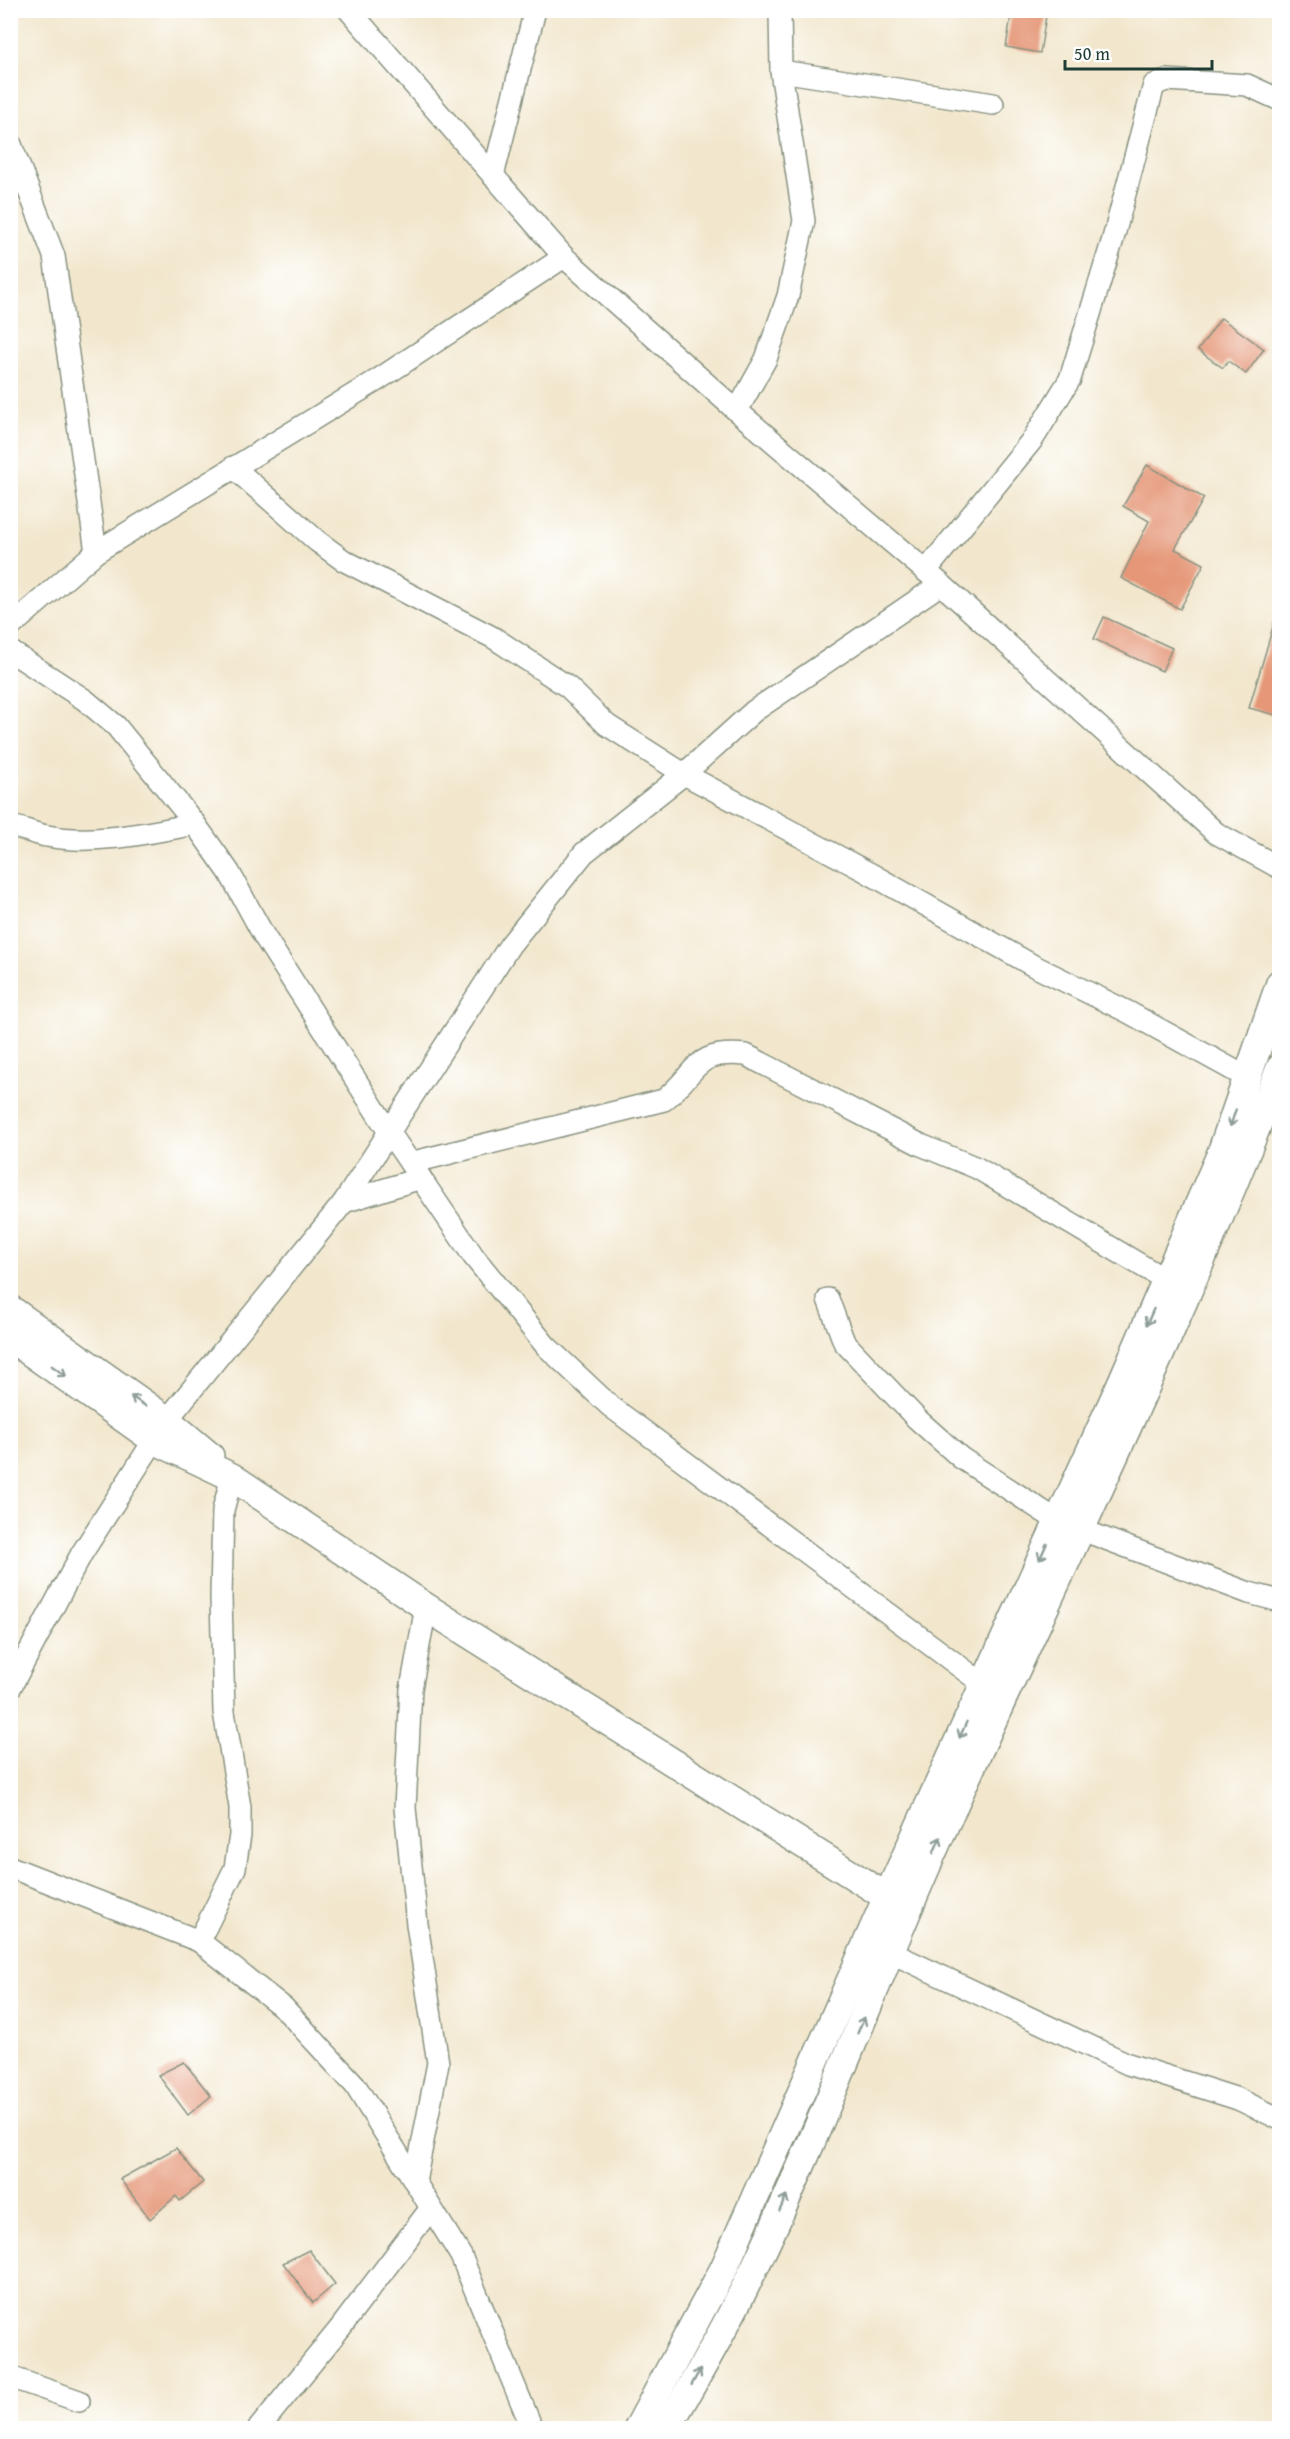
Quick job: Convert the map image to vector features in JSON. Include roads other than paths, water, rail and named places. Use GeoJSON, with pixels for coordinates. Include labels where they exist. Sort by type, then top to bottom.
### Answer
{"type":"FeatureCollection","features":[{"type":"Feature","properties":{"kind":"main road"},"geometry":{"type":"LineString","coordinates":[[667,2428],[750,2278],[892,1953],[1070,1525],[1166,1280],[1221,1153],[1280,983]]}},
{"type":"Feature","properties":{"kind":"main road"},"geometry":{"type":"LineString","coordinates":[[638,2428],[724,2268],[886,1897],[983,1684],[1144,1395],[1228,1200],[1280,1068]]}},
{"type":"Feature","properties":{"kind":"main road"},"geometry":{"type":"LineString","coordinates":[[10,1309],[161,1430]]}},
{"type":"Feature","properties":{"kind":"main road"},"geometry":{"type":"LineString","coordinates":[[10,1338],[161,1430],[426,1607],[886,1897],[908,1915]]}},
{"type":"Feature","properties":{"kind":"street"},"geometry":{"type":"LineString","coordinates":[[349,10],[564,257],[736,411],[933,577],[1216,833],[1280,868]]}},
{"type":"Feature","properties":{"kind":"street"},"geometry":{"type":"LineString","coordinates":[[493,176],[535,10]]}},
{"type":"Feature","properties":{"kind":"street"},"geometry":{"type":"LineString","coordinates":[[736,411],[765,359],[788,296],[804,221],[781,71],[780,10]]}},
{"type":"Feature","properties":{"kind":"street"},"geometry":{"type":"LineString","coordinates":[[781,71],[993,104]]}},
{"type":"Feature","properties":{"kind":"street"},"geometry":{"type":"LineString","coordinates":[[10,1688],[82,1553],[161,1430],[344,1202],[510,945],[584,854],[684,774],[754,711],[933,577],[969,521],[1033,439],[1070,379],[1113,239],[1154,85],[1166,80],[1247,85],[1280,100]]}},
{"type":"Feature","properties":{"kind":"street"},"geometry":{"type":"LineString","coordinates":[[10,142],[54,256],[96,552]]}},
{"type":"Feature","properties":{"kind":"street"},"geometry":{"type":"LineString","coordinates":[[10,627],[96,552],[233,466],[379,379],[564,257]]}},
{"type":"Feature","properties":{"kind":"street"},"geometry":{"type":"LineString","coordinates":[[233,466],[317,541],[343,560],[502,643],[568,687],[607,724],[684,774],[869,873],[1032,965],[1128,1012],[1246,1077]]}},
{"type":"Feature","properties":{"kind":"street"},"geometry":{"type":"LineString","coordinates":[[10,651],[85,700],[116,726],[195,824],[229,872],[270,945],[388,1132],[474,1257],[546,1346],[610,1406],[983,1684]]}},
{"type":"Feature","properties":{"kind":"street"},"geometry":{"type":"LineString","coordinates":[[10,826],[47,836],[78,838],[146,833],[195,824]]}},
{"type":"Feature","properties":{"kind":"street"},"geometry":{"type":"LineString","coordinates":[[344,1202],[415,1171],[664,1100],[676,1091],[698,1064],[721,1053],[746,1055],[921,1145],[977,1168],[1166,1280]]}},
{"type":"Feature","properties":{"kind":"street"},"geometry":{"type":"LineString","coordinates":[[828,1299],[844,1342],[917,1419],[961,1458],[1070,1525],[1249,1593],[1280,1601]]}},
{"type":"Feature","properties":{"kind":"street"},"geometry":{"type":"LineString","coordinates":[[199,1941],[235,1868],[240,1834],[240,1807],[224,1712],[221,1597],[223,1510],[232,1477]]}},
{"type":"Feature","properties":{"kind":"street"},"geometry":{"type":"LineString","coordinates":[[415,2182],[438,2062],[417,1924],[405,1808],[411,1689],[426,1607]]}},
{"type":"Feature","properties":{"kind":"street"},"geometry":{"type":"LineString","coordinates":[[10,1867],[199,1941],[284,2008],[355,2085],[461,2256],[532,2428]]}},
{"type":"Feature","properties":{"kind":"street"},"geometry":{"type":"LineString","coordinates":[[892,1953],[1128,2064],[1238,2099],[1280,2119]]}},
{"type":"Feature","properties":{"kind":"street"},"geometry":{"type":"LineString","coordinates":[[259,2428],[342,2327],[431,2208]]}},
{"type":"Feature","properties":{"kind":"street"},"geometry":{"type":"LineString","coordinates":[[10,2377],[79,2401]]}}]}
